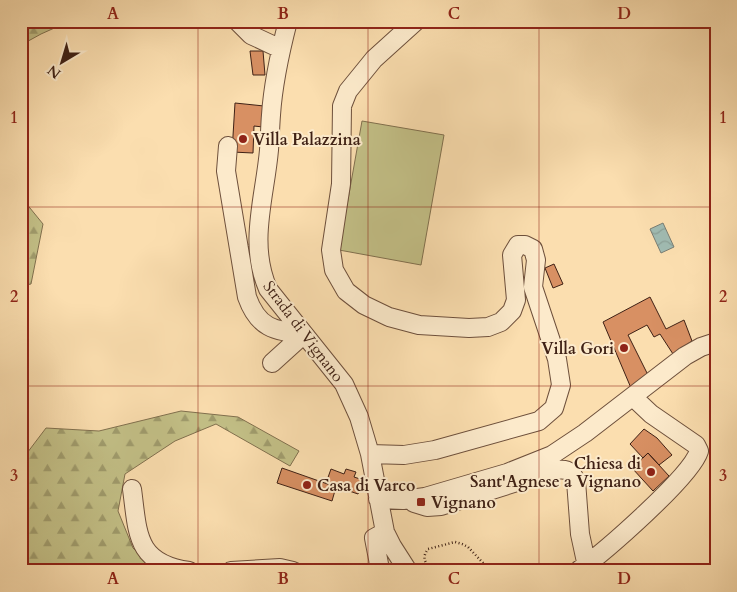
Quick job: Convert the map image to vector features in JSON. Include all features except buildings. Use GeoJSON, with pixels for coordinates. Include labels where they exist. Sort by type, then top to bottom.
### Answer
{"type":"FeatureCollection","features":[{"type":"Feature","properties":{"kind":"street"},"geometry":{"type":"LineString","coordinates":[[237,21],[251,35],[281,48]]}},
{"type":"Feature","properties":{"kind":"street","name":"Strada di Vignano"},"geometry":{"type":"LineString","coordinates":[[288,21],[281,48],[271,113],[269,150],[261,203],[258,236],[261,273],[268,289],[344,384],[359,417],[370,454],[385,532],[408,571]]}},
{"type":"Feature","properties":{"kind":"street"},"geometry":{"type":"LineString","coordinates":[[370,454],[404,455],[435,450],[539,421],[554,408],[561,385],[557,359],[533,287],[536,260],[533,248],[518,245],[512,255],[516,300],[512,312],[501,322],[488,327],[469,328],[419,325],[389,317],[364,305],[346,292],[334,270],[331,250],[341,184],[342,106],[348,91],[374,59],[416,21]]}},
{"type":"Feature","properties":{"kind":"street"},"geometry":{"type":"LineString","coordinates":[[228,146],[226,170],[247,298],[251,310],[268,327],[304,334]]}},
{"type":"Feature","properties":{"kind":"street"},"geometry":{"type":"LineString","coordinates":[[272,363],[304,334]]}},
{"type":"Feature","properties":{"kind":"street"},"geometry":{"type":"LineString","coordinates":[[378,499],[410,499],[430,496],[507,473],[552,455],[565,448],[689,353],[716,342]]}},
{"type":"Feature","properties":{"kind":"street"},"geometry":{"type":"LineString","coordinates":[[584,569],[674,485],[689,469],[698,454],[698,448],[690,440],[651,414],[633,396]]}},
{"type":"Feature","properties":{"kind":"street"},"geometry":{"type":"LineString","coordinates":[[410,499],[420,506],[441,506],[552,471],[568,470],[576,481],[584,569]]}},
{"type":"Feature","properties":{"kind":"street"},"geometry":{"type":"LineString","coordinates":[[132,489],[139,538],[146,551],[158,562],[175,569],[189,571]]}},
{"type":"Feature","properties":{"kind":"street"},"geometry":{"type":"LineString","coordinates":[[375,571],[378,564],[374,538],[385,532]]}},
{"type":"Feature","properties":{"kind":"street"},"geometry":{"type":"LineString","coordinates":[[231,571],[280,568],[293,571]]}},
{"type":"Feature","properties":{"kind":"path"},"geometry":{"type":"LineString","coordinates":[[431,571],[424,560],[424,554],[428,549],[455,542],[468,547],[484,564],[487,571]]}},
{"type":"Feature","properties":{"kind":"path"},"geometry":{"type":"LineString","coordinates":[[524,571],[543,564],[551,565],[557,571]]}},
{"type":"Feature","properties":{"kind":"green space"},"geometry":{"type":"Polygon","coordinates":[[[21,21],[70,21],[21,45],[21,21]]]}},
{"type":"Feature","properties":{"kind":"green space"},"geometry":{"type":"Polygon","coordinates":[[[362,121],[444,135],[421,265],[339,250],[362,121]]]}},
{"type":"Feature","properties":{"kind":"green space"},"geometry":{"type":"Polygon","coordinates":[[[21,197],[43,224],[31,284],[21,286],[21,197]]]}},
{"type":"Feature","properties":{"kind":"green space"},"geometry":{"type":"Polygon","coordinates":[[[181,411],[238,417],[299,451],[290,466],[216,424],[175,441],[125,474],[118,511],[133,548],[157,571],[21,571],[21,461],[46,428],[99,431],[181,411]]]}},
{"type":"Feature","properties":{"kind":"water"},"geometry":{"type":"Polygon","coordinates":[[[663,223],[674,247],[661,253],[650,229],[663,223]]]}},
{"type":"Feature","properties":{"kind":"place","name":"Villa Palazzina"},"geometry":{"type":"Point","coordinates":[243,139]}},
{"type":"Feature","properties":{"kind":"place","name":"Villa Gori"},"geometry":{"type":"Point","coordinates":[624,348]}},
{"type":"Feature","properties":{"kind":"place","name":"Chiesa di Sant'Agnese a Vignano"},"geometry":{"type":"Point","coordinates":[651,472]}},
{"type":"Feature","properties":{"kind":"place","name":"Casa di Varco"},"geometry":{"type":"Point","coordinates":[307,485]}},
{"type":"Feature","properties":{"kind":"place","name":"Vignano"},"geometry":{"type":"Point","coordinates":[421,502]}}]}
